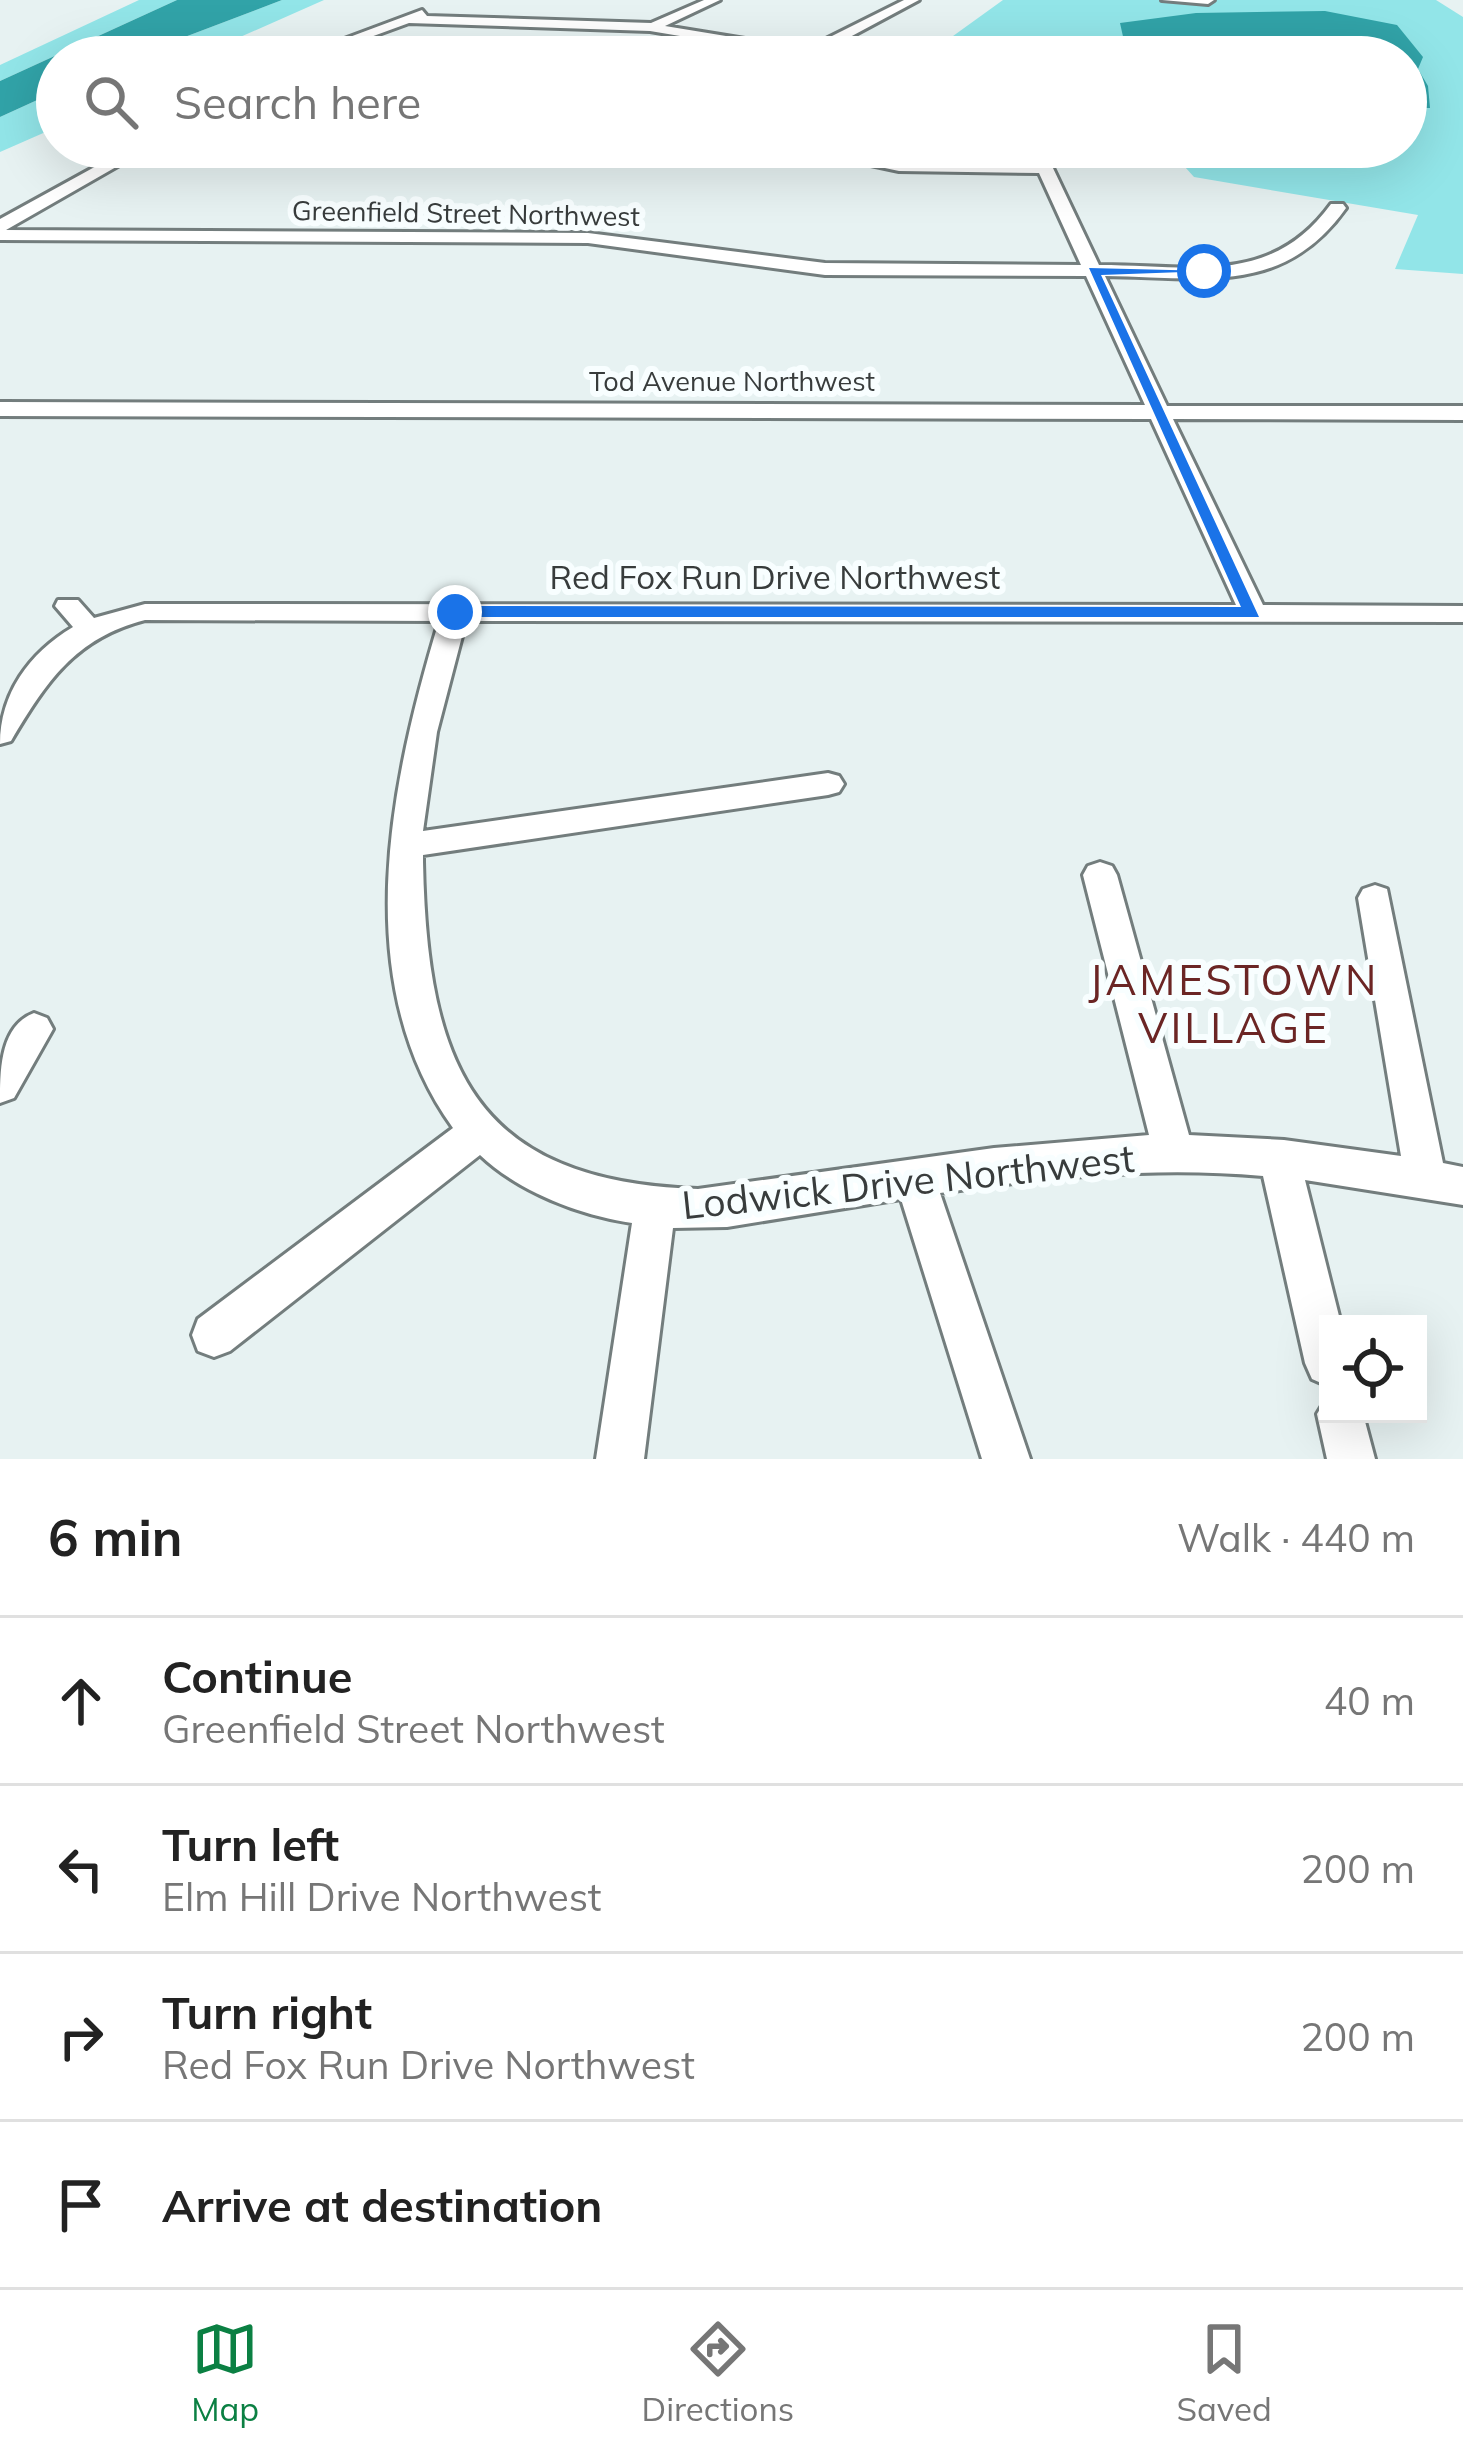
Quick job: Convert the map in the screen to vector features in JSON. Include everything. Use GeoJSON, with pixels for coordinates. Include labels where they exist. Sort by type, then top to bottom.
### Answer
{"type":"FeatureCollection","features":[{"type":"Feature","properties":{"kind":"street"},"geometry":{"type":"LineString","coordinates":[[650,27],[714,0]]}},
{"type":"Feature","properties":{"kind":"street"},"geometry":{"type":"LineString","coordinates":[[842,36],[914,0]]}},
{"type":"Feature","properties":{"kind":"street"},"geometry":{"type":"LineString","coordinates":[[1168,0],[1208,0]]}},
{"type":"Feature","properties":{"kind":"street"},"geometry":{"type":"LineString","coordinates":[[360,36],[446,6]]}},
{"type":"Feature","properties":{"kind":"street"},"geometry":{"type":"LineString","coordinates":[[407,19],[650,27],[705,36]]}},
{"type":"Feature","properties":{"kind":"street"},"geometry":{"type":"LineString","coordinates":[[0,226],[105,168]]}},
{"type":"Feature","properties":{"kind":"street"},"geometry":{"type":"LineString","coordinates":[[1045,168],[1253,613]]}},
{"type":"Feature","properties":{"kind":"street","name":"Greenfield Street Northwest"},"geometry":{"type":"LineString","coordinates":[[0,236],[588,238],[825,269],[1221,271],[1275,263],[1312,245],[1337,208]]}},
{"type":"Feature","properties":{"kind":"street","name":"Tod Avenue Northwest"},"geometry":{"type":"LineString","coordinates":[[0,409],[1463,412]]}},
{"type":"Feature","properties":{"kind":"street","name":"Red Fox Run Drive Northwest"},"geometry":{"type":"LineString","coordinates":[[0,734],[42,664],[78,617],[154,612],[1463,614]]}},
{"type":"Feature","properties":{"kind":"street","name":"Lodwick Drive Northwest"},"geometry":{"type":"LineString","coordinates":[[455,612],[417,755],[406,894],[428,1048],[441,1079],[481,1130],[530,1169],[586,1194],[655,1208],[700,1209],[915,1179],[1174,1153],[1280,1161],[1444,1183]]}},
{"type":"Feature","properties":{"kind":"street"},"geometry":{"type":"LineString","coordinates":[[408,845],[828,784]]}},
{"type":"Feature","properties":{"kind":"street"},"geometry":{"type":"LineString","coordinates":[[1100,875],[1174,1153]]}},
{"type":"Feature","properties":{"kind":"street"},"geometry":{"type":"LineString","coordinates":[[1375,898],[1444,1183]]}},
{"type":"Feature","properties":{"kind":"street"},"geometry":{"type":"LineString","coordinates":[[0,1086],[34,1029]]}},
{"type":"Feature","properties":{"kind":"street"},"geometry":{"type":"LineString","coordinates":[[214,1335],[481,1130]]}},
{"type":"Feature","properties":{"kind":"street"},"geometry":{"type":"LineString","coordinates":[[1280,1161],[1319,1325]]}},
{"type":"Feature","properties":{"kind":"street"},"geometry":{"type":"LineString","coordinates":[[915,1179],[1006,1459]]}},
{"type":"Feature","properties":{"kind":"street"},"geometry":{"type":"LineString","coordinates":[[620,1459],[655,1208]]}},
{"type":"Feature","properties":{"kind":"street"},"geometry":{"type":"LineString","coordinates":[[1342,1423],[1351,1459]]}},
{"type":"Feature","properties":{"kind":"shaded area"},"geometry":{"type":"Polygon","coordinates":[[[139,0],[177,0],[98,36],[62,36],[139,0]]]}},
{"type":"Feature","properties":{"kind":"shaded area"},"geometry":{"type":"Polygon","coordinates":[[[177,0],[282,0],[187,36],[98,36],[177,0]]]}},
{"type":"Feature","properties":{"kind":"shaded area"},"geometry":{"type":"Polygon","coordinates":[[[282,0],[324,0],[243,36],[187,36],[282,0]]]}},
{"type":"Feature","properties":{"kind":"shaded area"},"geometry":{"type":"Polygon","coordinates":[[[1003,0],[1436,0],[1463,17],[1463,274],[1395,269],[1418,215],[1194,177],[1186,168],[1427,168],[1427,36],[953,36],[1003,0]]]}},
{"type":"Feature","properties":{"kind":"shaded area"},"geometry":{"type":"Polygon","coordinates":[[[1325,11],[1397,25],[1406,36],[1123,36],[1120,23],[1196,13],[1325,11]]]}},
{"type":"Feature","properties":{"kind":"shaded area"},"geometry":{"type":"Polygon","coordinates":[[[36,48],[36,65],[0,81],[0,65],[36,48]]]}},
{"type":"Feature","properties":{"kind":"shaded area"},"geometry":{"type":"Polygon","coordinates":[[[36,65],[36,101],[0,117],[0,81],[36,65]]]}},
{"type":"Feature","properties":{"kind":"shaded area"},"geometry":{"type":"Polygon","coordinates":[[[36,101],[36,136],[0,152],[0,117],[36,101]]]}},
{"type":"Feature","properties":{"kind":"district","name":"JAMESTOWN VILLAGE"},"geometry":{"type":"Point","coordinates":[1234,1003]}},
{"type":"Feature","properties":{"kind":"route"},"geometry":{"type":"LineString","coordinates":[[455,612],[1253,613],[1094,271],[1204,271]]}}]}
